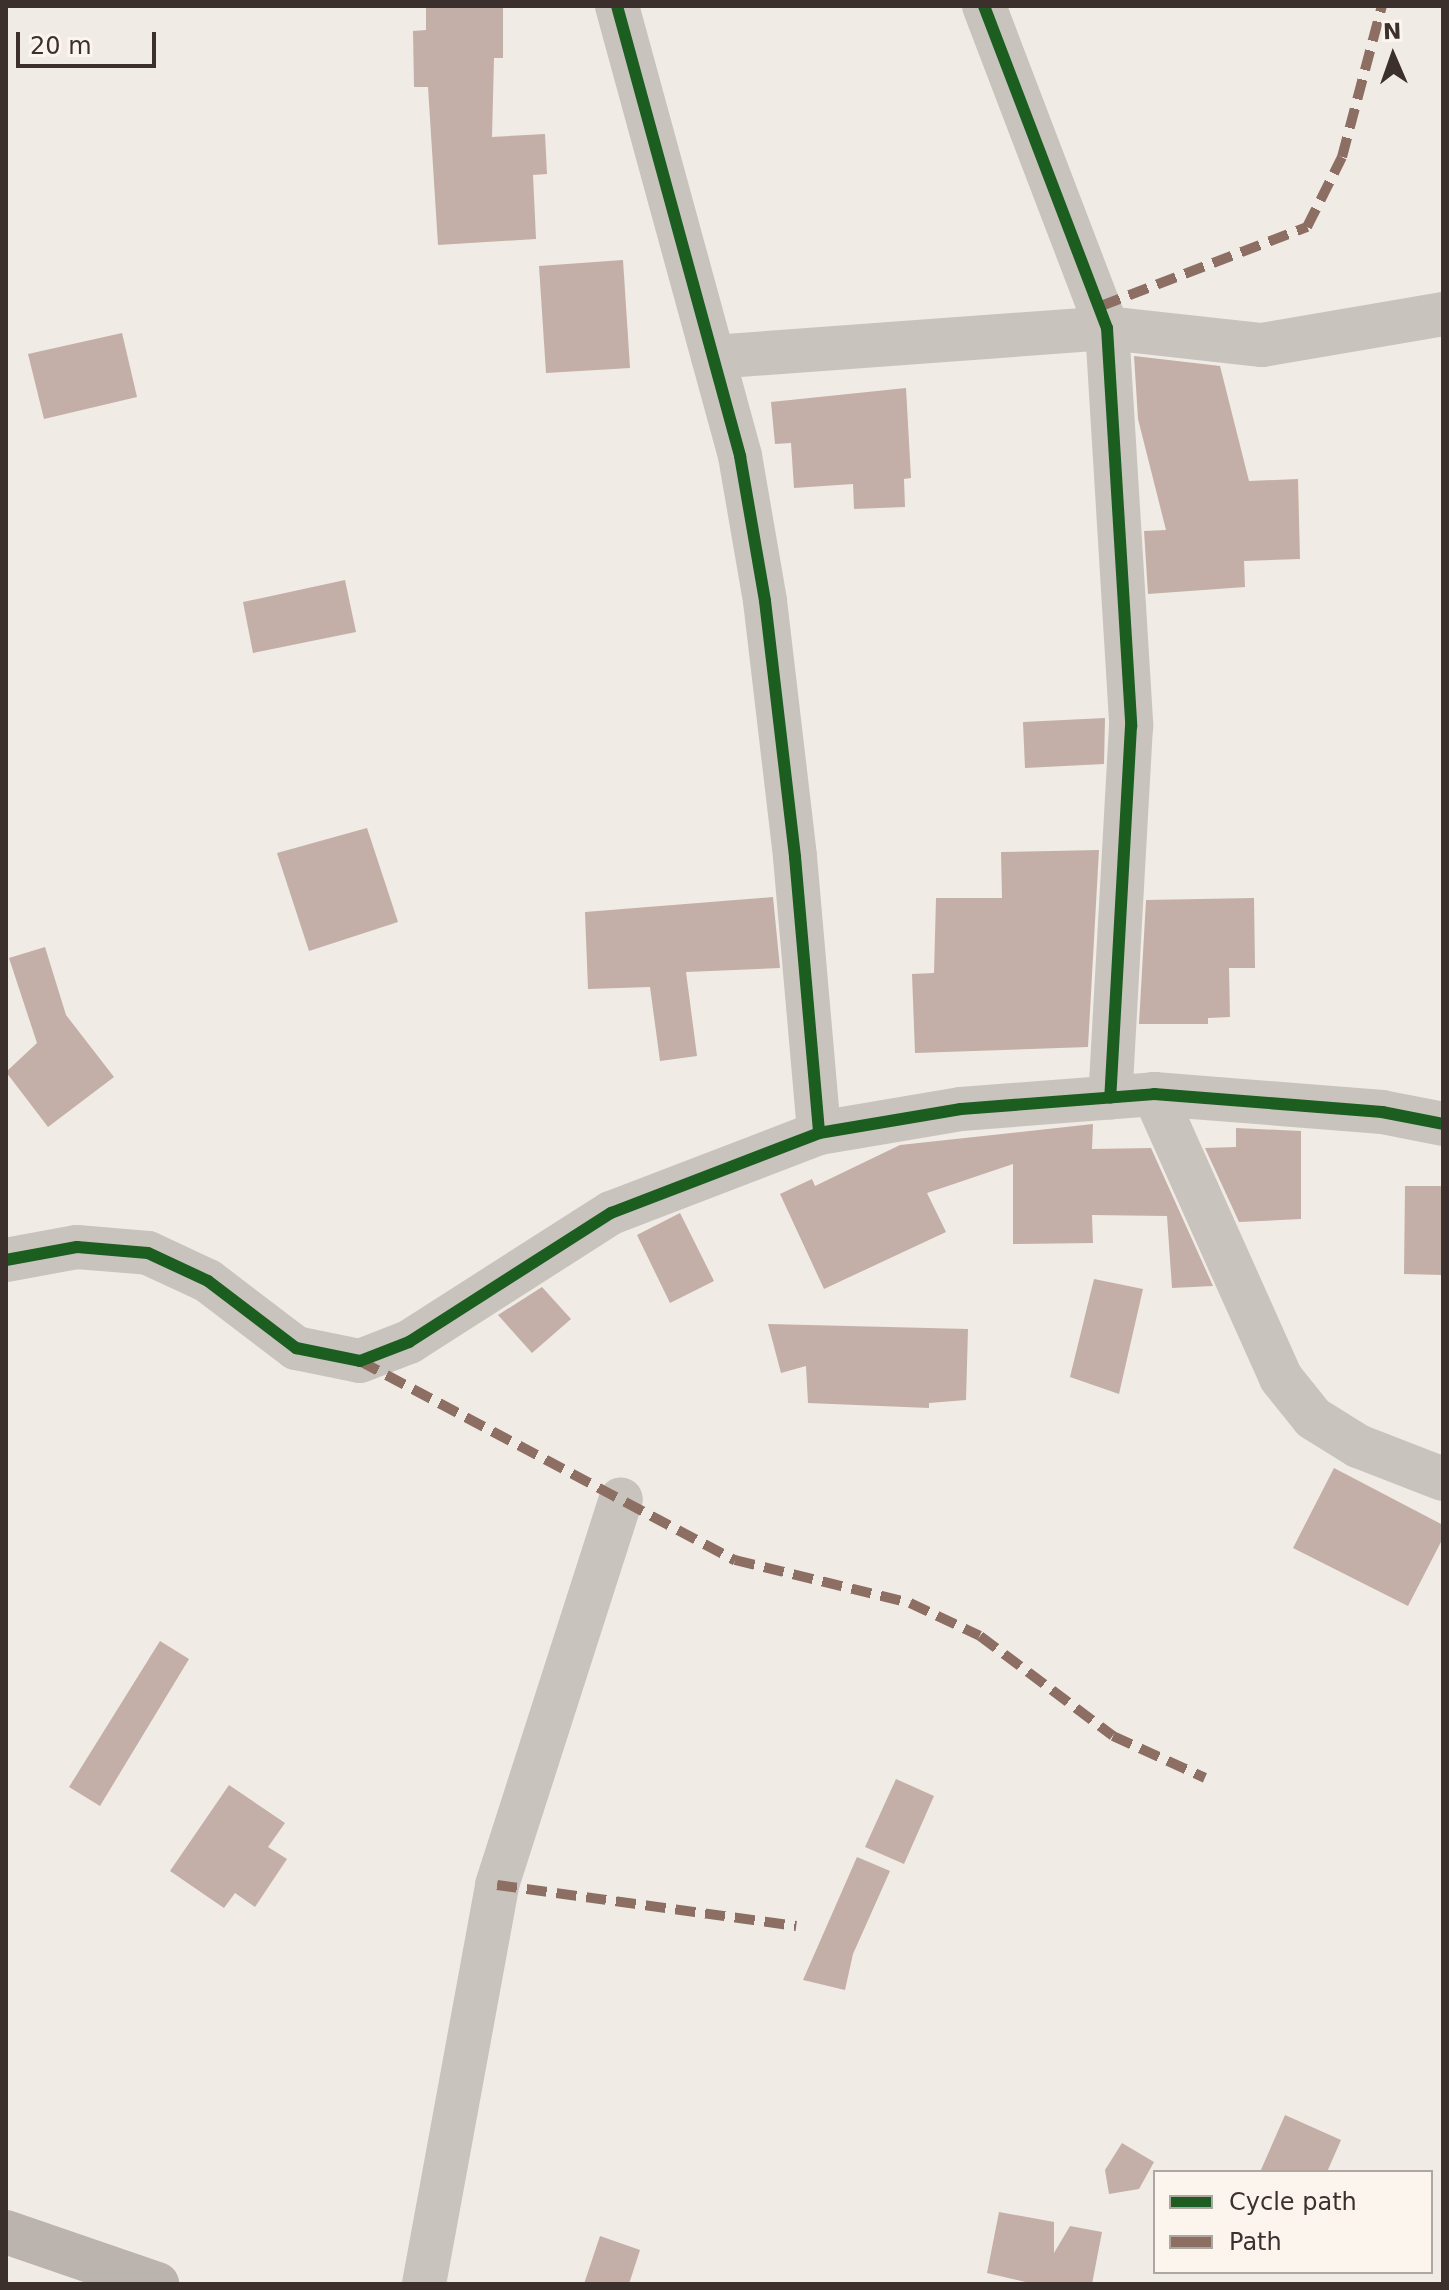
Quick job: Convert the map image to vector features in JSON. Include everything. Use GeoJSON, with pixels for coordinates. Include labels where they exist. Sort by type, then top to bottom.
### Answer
{"type":"FeatureCollection","features":[{"type":"Feature","properties":{"kind":"street"},"geometry":{"type":"LineString","coordinates":[[617,6],[740,456],[765,601],[795,857],[819,1133]]}},
{"type":"Feature","properties":{"kind":"street"},"geometry":{"type":"LineString","coordinates":[[984,6],[1107,328],[1131,726],[1110,1097]]}},
{"type":"Feature","properties":{"kind":"street"},"geometry":{"type":"LineString","coordinates":[[713,357],[1107,328],[1262,345],[1443,314]]}},
{"type":"Feature","properties":{"kind":"street"},"geometry":{"type":"LineString","coordinates":[[1154,1094],[1281,1378],[1313,1418],[1358,1446],[1443,1479]]}},
{"type":"Feature","properties":{"kind":"street"},"geometry":{"type":"LineString","coordinates":[[6,1260],[77,1247],[148,1253],[208,1281],[296,1348],[360,1361],[409,1342],[611,1213],[819,1133],[961,1109],[1154,1094],[1382,1112],[1443,1124]]}},
{"type":"Feature","properties":{"kind":"street"},"geometry":{"type":"LineString","coordinates":[[424,2284],[497,1885],[621,1499]]}},
{"type":"Feature","properties":{"kind":"street"},"geometry":{"type":"LineString","coordinates":[[6,2232],[157,2284]]}},
{"type":"Feature","properties":{"kind":"building"},"geometry":{"type":"Polygon","coordinates":[[[426,6],[503,6],[503,58],[494,58],[492,137],[545,134],[547,174],[533,175],[536,239],[438,245],[428,87],[414,87],[413,31],[426,30],[426,6]]]}},
{"type":"Feature","properties":{"kind":"building"},"geometry":{"type":"Polygon","coordinates":[[[623,260],[630,368],[546,373],[539,266],[623,260]]]}},
{"type":"Feature","properties":{"kind":"building"},"geometry":{"type":"Polygon","coordinates":[[[122,333],[137,397],[44,419],[28,354],[122,333]]]}},
{"type":"Feature","properties":{"kind":"building"},"geometry":{"type":"Polygon","coordinates":[[[1134,356],[1220,366],[1249,481],[1298,479],[1300,559],[1244,561],[1245,587],[1148,594],[1144,531],[1166,530],[1138,419],[1134,356]]]}},
{"type":"Feature","properties":{"kind":"building"},"geometry":{"type":"Polygon","coordinates":[[[906,388],[911,478],[904,479],[905,507],[854,509],[853,484],[794,488],[791,443],[775,444],[771,402],[906,388]]]}},
{"type":"Feature","properties":{"kind":"building"},"geometry":{"type":"Polygon","coordinates":[[[345,580],[356,632],[253,653],[243,602],[345,580]]]}},
{"type":"Feature","properties":{"kind":"building"},"geometry":{"type":"Polygon","coordinates":[[[1105,718],[1104,764],[1025,768],[1023,722],[1105,718]]]}},
{"type":"Feature","properties":{"kind":"building"},"geometry":{"type":"Polygon","coordinates":[[[367,828],[398,922],[309,951],[277,853],[367,828]]]}},
{"type":"Feature","properties":{"kind":"building"},"geometry":{"type":"Polygon","coordinates":[[[1099,850],[1088,1047],[915,1053],[912,974],[934,973],[936,898],[1002,898],[1001,852],[1099,850]]]}},
{"type":"Feature","properties":{"kind":"building"},"geometry":{"type":"Polygon","coordinates":[[[773,897],[780,968],[686,972],[697,1056],[660,1061],[650,987],[588,989],[585,912],[773,897]]]}},
{"type":"Feature","properties":{"kind":"building"},"geometry":{"type":"Polygon","coordinates":[[[1254,898],[1255,968],[1229,968],[1230,1017],[1208,1018],[1208,1024],[1139,1024],[1146,900],[1254,898]]]}},
{"type":"Feature","properties":{"kind":"building"},"geometry":{"type":"Polygon","coordinates":[[[45,947],[66,1015],[114,1077],[48,1127],[6,1072],[37,1043],[9,958],[45,947]]]}},
{"type":"Feature","properties":{"kind":"building"},"geometry":{"type":"Polygon","coordinates":[[[1093,1124],[1092,1149],[1151,1148],[1213,1286],[1172,1288],[1167,1216],[1092,1215],[1093,1243],[1013,1244],[1013,1164],[927,1193],[946,1232],[824,1289],[780,1194],[812,1179],[815,1186],[900,1145],[1093,1124]]]}},
{"type":"Feature","properties":{"kind":"building"},"geometry":{"type":"Polygon","coordinates":[[[1236,1128],[1301,1131],[1301,1219],[1239,1222],[1205,1148],[1236,1147],[1236,1128]]]}},
{"type":"Feature","properties":{"kind":"building"},"geometry":{"type":"Polygon","coordinates":[[[1405,1186],[1443,1186],[1443,1275],[1404,1274],[1405,1186]]]}},
{"type":"Feature","properties":{"kind":"building"},"geometry":{"type":"Polygon","coordinates":[[[680,1213],[714,1281],[670,1303],[637,1235],[680,1213]]]}},
{"type":"Feature","properties":{"kind":"building"},"geometry":{"type":"Polygon","coordinates":[[[1094,1279],[1143,1289],[1119,1394],[1070,1377],[1094,1279]]]}},
{"type":"Feature","properties":{"kind":"building"},"geometry":{"type":"Polygon","coordinates":[[[542,1287],[571,1319],[532,1353],[498,1315],[542,1287]]]}},
{"type":"Feature","properties":{"kind":"building"},"geometry":{"type":"Polygon","coordinates":[[[768,1324],[968,1329],[966,1400],[929,1403],[929,1408],[808,1403],[806,1366],[781,1373],[768,1324]]]}},
{"type":"Feature","properties":{"kind":"building"},"geometry":{"type":"Polygon","coordinates":[[[1334,1468],[1443,1525],[1443,1538],[1408,1606],[1293,1548],[1334,1468]]]}},
{"type":"Feature","properties":{"kind":"building"},"geometry":{"type":"Polygon","coordinates":[[[160,1641],[189,1659],[100,1806],[69,1787],[160,1641]]]}},
{"type":"Feature","properties":{"kind":"building"},"geometry":{"type":"Polygon","coordinates":[[[896,1779],[934,1796],[904,1864],[865,1847],[896,1779]]]}},
{"type":"Feature","properties":{"kind":"building"},"geometry":{"type":"Polygon","coordinates":[[[229,1785],[285,1823],[268,1847],[287,1859],[255,1907],[235,1893],[224,1908],[170,1871],[229,1785]]]}},
{"type":"Feature","properties":{"kind":"building"},"geometry":{"type":"Polygon","coordinates":[[[857,1857],[890,1871],[853,1954],[845,1990],[803,1980],[857,1857]]]}},
{"type":"Feature","properties":{"kind":"building"},"geometry":{"type":"Polygon","coordinates":[[[1285,2115],[1341,2140],[1328,2170],[1261,2170],[1285,2115]]]}},
{"type":"Feature","properties":{"kind":"building"},"geometry":{"type":"Polygon","coordinates":[[[1122,2143],[1154,2162],[1139,2189],[1109,2194],[1105,2170],[1122,2143]]]}},
{"type":"Feature","properties":{"kind":"building"},"geometry":{"type":"Polygon","coordinates":[[[999,2212],[1054,2222],[1054,2253],[1070,2226],[1102,2232],[1092,2284],[1034,2284],[987,2273],[999,2212]]]}},
{"type":"Feature","properties":{"kind":"building"},"geometry":{"type":"Polygon","coordinates":[[[600,2236],[640,2250],[629,2284],[584,2284],[600,2236]]]}},
{"type":"Feature","properties":{"kind":"marked path"},"geometry":{"type":"LineString","coordinates":[[1101,306],[1307,227],[1342,157],[1382,6]]}},
{"type":"Feature","properties":{"kind":"marked path"},"geometry":{"type":"LineString","coordinates":[[360,1361],[735,1560],[910,1603],[980,1636],[1113,1736],[1205,1778]]}},
{"type":"Feature","properties":{"kind":"marked path"},"geometry":{"type":"LineString","coordinates":[[497,1885],[796,1926]]}},
{"type":"Feature","properties":{"kind":"cycle path"},"geometry":{"type":"LineString","coordinates":[[617,6],[740,456],[765,601],[795,857],[819,1133]]}},
{"type":"Feature","properties":{"kind":"cycle path"},"geometry":{"type":"LineString","coordinates":[[984,6],[1107,328],[1131,726],[1110,1097]]}},
{"type":"Feature","properties":{"kind":"cycle path"},"geometry":{"type":"LineString","coordinates":[[6,1260],[77,1247],[148,1253],[208,1281],[296,1348],[360,1361],[409,1342],[611,1213],[819,1133],[961,1109],[1154,1094],[1382,1112],[1443,1124]]}}]}
